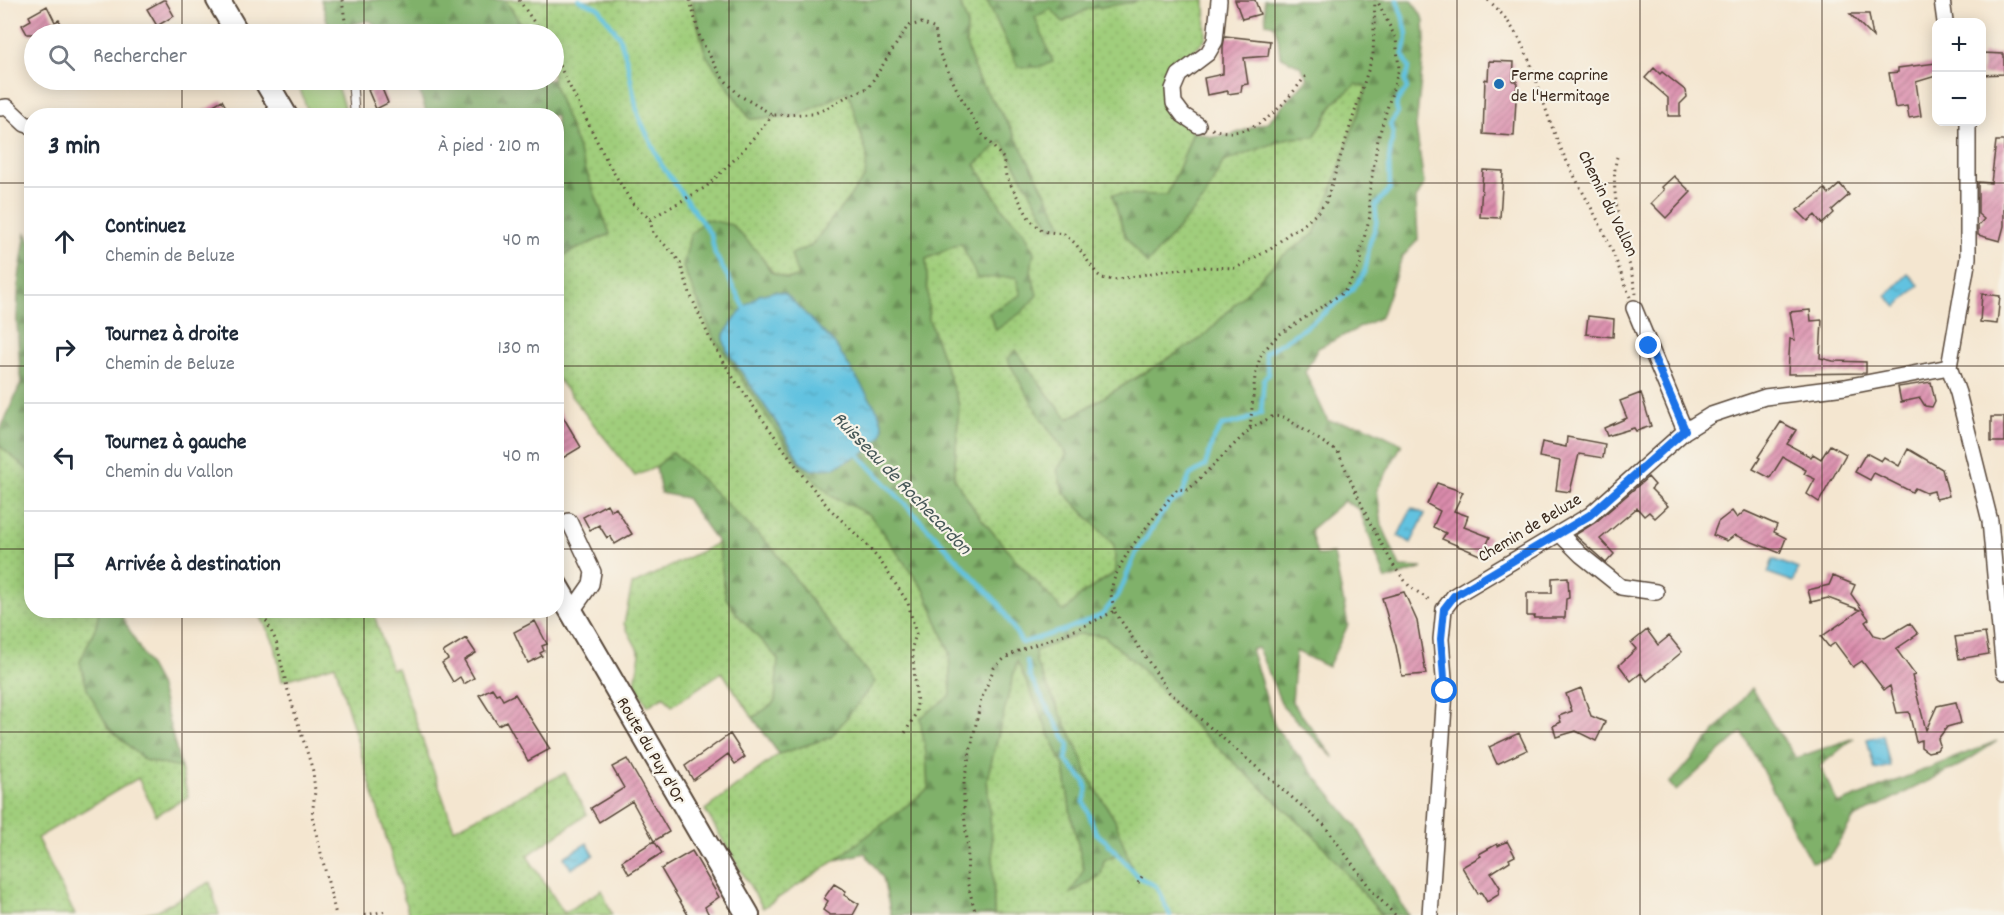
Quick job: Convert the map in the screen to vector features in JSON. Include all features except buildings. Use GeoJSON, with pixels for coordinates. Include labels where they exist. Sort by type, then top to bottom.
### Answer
{"type":"FeatureCollection","features":[{"type":"Feature","properties":{"kind":"main road"},"geometry":{"type":"LineString","coordinates":[[218,0],[232,24]]}},
{"type":"Feature","properties":{"kind":"main road"},"geometry":{"type":"LineString","coordinates":[[271,90],[281,108]]}},
{"type":"Feature","properties":{"kind":"main road","name":"Route du Puy d'Or"},"geometry":{"type":"LineString","coordinates":[[564,598],[748,915]]}},
{"type":"Feature","properties":{"kind":"street"},"geometry":{"type":"LineString","coordinates":[[1198,125],[1183,116],[1174,103],[1173,89],[1179,75],[1208,53],[1215,41],[1219,0]]}},
{"type":"Feature","properties":{"kind":"street"},"geometry":{"type":"LineString","coordinates":[[1942,0],[1944,18]]}},
{"type":"Feature","properties":{"kind":"street"},"geometry":{"type":"LineString","coordinates":[[0,108],[7,107],[24,123]]}},
{"type":"Feature","properties":{"kind":"street"},"geometry":{"type":"LineString","coordinates":[[1968,126],[1968,258],[1949,367],[1958,393],[1990,522],[2004,672]]}},
{"type":"Feature","properties":{"kind":"street"},"geometry":{"type":"LineString","coordinates":[[1634,308],[1685,430]]}},
{"type":"Feature","properties":{"kind":"street","name":"Chemin de Beluze"},"geometry":{"type":"LineString","coordinates":[[1444,609],[1454,596],[1590,515],[1685,430],[1711,415],[1765,397],[1845,387],[1949,367]]}},
{"type":"Feature","properties":{"kind":"street"},"geometry":{"type":"LineString","coordinates":[[568,521],[593,572],[591,584],[572,612]]}},
{"type":"Feature","properties":{"kind":"street"},"geometry":{"type":"LineString","coordinates":[[1559,533],[1581,555],[1621,587],[1656,592]]}},
{"type":"Feature","properties":{"kind":"street"},"geometry":{"type":"LineString","coordinates":[[1430,915],[1445,691],[1441,639],[1444,609]]}},
{"type":"Feature","properties":{"kind":"lane"},"geometry":{"type":"LineString","coordinates":[[353,90],[354,108]]}},
{"type":"Feature","properties":{"kind":"path"},"geometry":{"type":"LineString","coordinates":[[342,0],[346,24]]}},
{"type":"Feature","properties":{"kind":"path"},"geometry":{"type":"LineString","coordinates":[[519,0],[535,24]]}},
{"type":"Feature","properties":{"kind":"path"},"geometry":{"type":"LineString","coordinates":[[690,0],[700,38],[721,76],[739,95],[773,116],[813,114],[868,88],[908,26],[922,23],[934,29],[939,52],[954,83],[982,134],[1003,158],[1006,176],[1030,220],[1042,231],[1064,234],[1075,243],[1096,274],[1102,278],[1114,280],[1163,271],[1203,267],[1236,268],[1302,226],[1318,212],[1326,202],[1373,55],[1376,0]]}},
{"type":"Feature","properties":{"kind":"path"},"geometry":{"type":"LineString","coordinates":[[1250,429],[1255,376],[1261,354],[1277,336],[1344,292],[1362,262],[1360,253],[1370,216],[1369,195],[1378,139],[1399,69],[1396,39],[1376,0]]}},
{"type":"Feature","properties":{"kind":"path","name":"Chemin du Vallon"},"geometry":{"type":"LineString","coordinates":[[1488,0],[1500,10],[1532,63],[1558,142],[1607,239],[1634,308]]}},
{"type":"Feature","properties":{"kind":"path"},"geometry":{"type":"LineString","coordinates":[[1198,125],[1222,133],[1242,132],[1262,124],[1288,99],[1308,73]]}},
{"type":"Feature","properties":{"kind":"path"},"geometry":{"type":"LineString","coordinates":[[564,75],[614,173],[632,203],[650,219],[653,233],[680,263],[691,296],[710,339],[734,379],[803,476],[829,508],[869,548],[908,603],[916,634],[912,647],[917,703],[916,713],[905,733]]}},
{"type":"Feature","properties":{"kind":"path"},"geometry":{"type":"LineString","coordinates":[[650,219],[706,187],[736,158],[773,116]]}},
{"type":"Feature","properties":{"kind":"path"},"geometry":{"type":"LineString","coordinates":[[1617,157],[1614,171],[1617,205],[1636,294],[1634,308]]}},
{"type":"Feature","properties":{"kind":"path"},"geometry":{"type":"LineString","coordinates":[[1395,915],[1373,892],[1324,825],[1169,692],[1115,611],[1111,594],[1115,578],[1131,548],[1177,489],[1188,490],[1250,429],[1273,416],[1284,417],[1338,452],[1369,521],[1395,568],[1410,587],[1444,609]]}},
{"type":"Feature","properties":{"kind":"path"},"geometry":{"type":"LineString","coordinates":[[976,915],[967,881],[968,849],[964,814],[964,781],[981,700],[994,668],[1005,658],[1020,650],[1078,629],[1115,611]]}},
{"type":"Feature","properties":{"kind":"path"},"geometry":{"type":"LineString","coordinates":[[265,618],[276,641],[288,691],[313,771],[315,791],[312,816],[336,915]]}},
{"type":"Feature","properties":{"kind":"path"},"geometry":{"type":"LineString","coordinates":[[1138,883],[1144,873]]}},
{"type":"Feature","properties":{"kind":"path"},"geometry":{"type":"LineString","coordinates":[[365,915],[387,911]]}},
{"type":"Feature","properties":{"kind":"green space"},"geometry":{"type":"Polygon","coordinates":[[[321,0],[505,0],[521,24],[374,24],[369,20],[355,24],[328,24],[321,0]]]}},
{"type":"Feature","properties":{"kind":"green space"},"geometry":{"type":"Polygon","coordinates":[[[505,0],[691,0],[705,53],[750,119],[797,116],[848,91],[867,154],[866,177],[811,246],[792,254],[799,277],[784,278],[774,273],[758,252],[683,267],[713,336],[800,466],[833,497],[870,515],[925,591],[949,651],[951,695],[926,754],[928,789],[836,860],[763,908],[705,810],[779,754],[831,737],[815,606],[774,550],[673,452],[656,467],[635,476],[564,387],[564,255],[610,234],[556,90],[564,90],[564,24],[521,24],[505,0]]]}},
{"type":"Feature","properties":{"kind":"green space"},"geometry":{"type":"Polygon","coordinates":[[[692,0],[959,0],[967,23],[966,44],[977,77],[1009,125],[1062,224],[1051,229],[1002,141],[975,165],[1004,211],[1025,233],[1034,252],[1031,271],[1037,295],[1022,312],[996,330],[989,313],[1021,295],[1016,277],[977,278],[961,243],[926,259],[929,319],[959,405],[954,478],[976,512],[1013,557],[1064,612],[1082,594],[1116,572],[1114,545],[1063,491],[1057,470],[1067,454],[1041,418],[1007,359],[1016,350],[1068,419],[1202,338],[1281,257],[1314,234],[1367,87],[1356,84],[1334,103],[1314,137],[1288,138],[1223,162],[1204,199],[1147,264],[1125,236],[1112,194],[1167,195],[1193,132],[1212,137],[1231,135],[1268,122],[1308,78],[1300,66],[1280,56],[1274,25],[1266,23],[1264,0],[1412,0],[1424,20],[1425,41],[1416,127],[1424,184],[1416,199],[1418,240],[1402,257],[1381,317],[1318,348],[1305,372],[1328,421],[1363,425],[1402,444],[1377,490],[1382,525],[1400,567],[1423,568],[1386,580],[1359,509],[1344,501],[1310,530],[1317,555],[1334,554],[1348,625],[1328,667],[1296,651],[1292,702],[1334,758],[1283,707],[1258,648],[1251,649],[1275,727],[1356,826],[1408,915],[1382,915],[1317,839],[1189,721],[1137,664],[1104,636],[1077,634],[1035,651],[1036,663],[1082,758],[1087,775],[1115,820],[1135,876],[1120,853],[1104,860],[1101,875],[1071,893],[1084,869],[1071,815],[1064,767],[1017,661],[987,779],[993,857],[994,915],[891,915],[883,878],[865,853],[836,860],[928,789],[926,754],[920,718],[951,695],[949,651],[925,591],[870,515],[833,497],[800,466],[713,336],[683,267],[690,235],[705,219],[732,225],[758,252],[771,272],[787,279],[798,277],[791,254],[811,246],[865,177],[867,155],[848,91],[797,116],[750,119],[706,55],[692,0]],[[724,334],[727,351],[801,463],[882,435],[883,426],[878,411],[724,334]]]}},
{"type":"Feature","properties":{"kind":"green space"},"geometry":{"type":"Polygon","coordinates":[[[959,0],[987,0],[1018,67],[1052,62],[1035,17],[1051,8],[1064,22],[1088,8],[1137,0],[1205,0],[1206,38],[1178,68],[1166,95],[1165,106],[1193,132],[1167,195],[1112,194],[1179,225],[1204,199],[1223,162],[1288,138],[1314,137],[1334,103],[1356,84],[1367,87],[1314,234],[1281,257],[1202,338],[1068,419],[1045,391],[1041,418],[1067,454],[1063,491],[1114,545],[1116,572],[1082,594],[1064,613],[976,512],[954,478],[959,405],[929,319],[926,259],[961,243],[1016,277],[1021,295],[1036,295],[1031,271],[1033,252],[1025,233],[1004,211],[975,164],[1002,141],[1051,229],[1009,125],[977,77],[966,44],[967,23],[959,0]]]}},
{"type":"Feature","properties":{"kind":"green space"},"geometry":{"type":"Polygon","coordinates":[[[987,0],[1137,0],[1088,9],[1063,22],[1051,9],[1035,17],[1053,62],[1038,67],[1018,67],[987,0]]]}},
{"type":"Feature","properties":{"kind":"green space"},"geometry":{"type":"Polygon","coordinates":[[[300,90],[338,90],[344,108],[307,108],[300,90]]]}},
{"type":"Feature","properties":{"kind":"green space"},"geometry":{"type":"Polygon","coordinates":[[[419,90],[556,90],[563,108],[444,108],[425,108],[419,90]]]}},
{"type":"Feature","properties":{"kind":"green space"},"geometry":{"type":"Polygon","coordinates":[[[564,112],[610,234],[564,255],[564,112]]]}},
{"type":"Feature","properties":{"kind":"green space"},"geometry":{"type":"Polygon","coordinates":[[[24,246],[24,467],[0,446],[0,431],[21,383],[17,321],[19,278],[24,246]]]}},
{"type":"Feature","properties":{"kind":"green space"},"geometry":{"type":"Polygon","coordinates":[[[0,446],[24,466],[24,618],[98,618],[80,662],[144,760],[181,768],[188,797],[156,815],[138,778],[37,838],[75,915],[0,915],[0,446]]]}},
{"type":"Feature","properties":{"kind":"green space"},"geometry":{"type":"Polygon","coordinates":[[[673,452],[774,550],[875,682],[831,737],[779,754],[753,718],[775,702],[778,659],[737,614],[726,598],[718,543],[686,498],[661,493],[656,467],[673,452]]]}},
{"type":"Feature","properties":{"kind":"green space"},"geometry":{"type":"Polygon","coordinates":[[[718,543],[726,598],[737,614],[778,658],[775,702],[753,718],[722,672],[672,706],[664,696],[648,706],[635,684],[640,654],[624,624],[632,585],[718,543]]]}},
{"type":"Feature","properties":{"kind":"green space"},"geometry":{"type":"Polygon","coordinates":[[[98,618],[123,618],[159,684],[181,768],[144,760],[108,727],[87,689],[80,662],[98,618]]]}},
{"type":"Feature","properties":{"kind":"green space"},"geometry":{"type":"Polygon","coordinates":[[[262,618],[375,618],[391,669],[397,668],[454,829],[565,773],[587,814],[527,856],[564,913],[602,890],[612,915],[409,915],[335,665],[282,681],[275,645],[262,618]]]}},
{"type":"Feature","properties":{"kind":"green space"},"geometry":{"type":"Polygon","coordinates":[[[1077,634],[1104,636],[1137,664],[1189,721],[1317,839],[1382,915],[994,915],[993,857],[987,779],[1017,660],[1064,767],[1071,815],[1084,869],[1072,893],[1101,875],[1104,860],[1120,853],[1133,873],[1115,820],[1087,775],[1082,758],[1036,663],[1034,651],[1077,634]]]}},
{"type":"Feature","properties":{"kind":"green space"},"geometry":{"type":"Polygon","coordinates":[[[1752,688],[1796,758],[1854,738],[1820,766],[1838,804],[1997,741],[1962,764],[1854,818],[1829,858],[1811,862],[1742,732],[1676,791],[1669,783],[1752,688]]]}},
{"type":"Feature","properties":{"kind":"green space"},"geometry":{"type":"Polygon","coordinates":[[[210,882],[219,915],[137,915],[158,910],[210,882]]]}},
{"type":"Feature","properties":{"kind":"water"},"geometry":{"type":"Polygon","coordinates":[[[1908,274],[1919,285],[1897,307],[1886,296],[1908,274]]]}},
{"type":"Feature","properties":{"kind":"water"},"geometry":{"type":"Polygon","coordinates":[[[775,291],[785,293],[834,343],[878,411],[883,426],[882,435],[866,452],[833,468],[812,470],[801,463],[727,351],[724,334],[744,307],[759,295],[775,291]]]}},
{"type":"Feature","properties":{"kind":"water"},"geometry":{"type":"Polygon","coordinates":[[[1412,508],[1425,514],[1411,543],[1398,536],[1412,508]]]}},
{"type":"Feature","properties":{"kind":"water"},"geometry":{"type":"Polygon","coordinates":[[[1773,559],[1798,569],[1794,582],[1768,573],[1773,559]]]}},
{"type":"Feature","properties":{"kind":"water"},"geometry":{"type":"Polygon","coordinates":[[[1883,735],[1890,766],[1875,770],[1867,739],[1883,735]]]}},
{"type":"Feature","properties":{"kind":"water"},"geometry":{"type":"Polygon","coordinates":[[[587,843],[594,855],[571,869],[564,857],[587,843]]]}},
{"type":"Feature","properties":{"kind":"waterway","name":"Ruisseau de Rochecardon"},"geometry":{"type":"LineString","coordinates":[[579,0],[598,7],[619,36],[627,61],[638,115],[661,164],[711,235],[715,254],[746,310]]}},
{"type":"Feature","properties":{"kind":"waterway"},"geometry":{"type":"LineString","coordinates":[[857,453],[999,604],[1022,643],[1102,615],[1119,594],[1136,553],[1169,503],[1181,497],[1190,475],[1205,466],[1213,440],[1222,426],[1246,420],[1261,413],[1264,379],[1269,374],[1265,353],[1336,304],[1349,292],[1365,270],[1376,225],[1375,206],[1390,189],[1389,160],[1393,133],[1390,124],[1398,113],[1396,106],[1398,100],[1407,89],[1405,81],[1409,68],[1403,54],[1407,33],[1397,0]]}},
{"type":"Feature","properties":{"kind":"waterway","name":"Ruisseau de Rochecardon"},"geometry":{"type":"LineString","coordinates":[[1027,661],[1030,677],[1069,745],[1066,760],[1085,782],[1087,790],[1084,802],[1096,833],[1137,876],[1156,886],[1170,915]]}},
{"type":"Feature","properties":{"kind":"place","name":"Ferme caprine de l'Hermitage"},"geometry":{"type":"Point","coordinates":[1499,84]}},
{"type":"Feature","properties":{"kind":"route"},"geometry":{"type":"LineString","coordinates":[[1445,691],[1441,639],[1444,609],[1454,596],[1590,515],[1685,430],[1649,346]]}}]}
